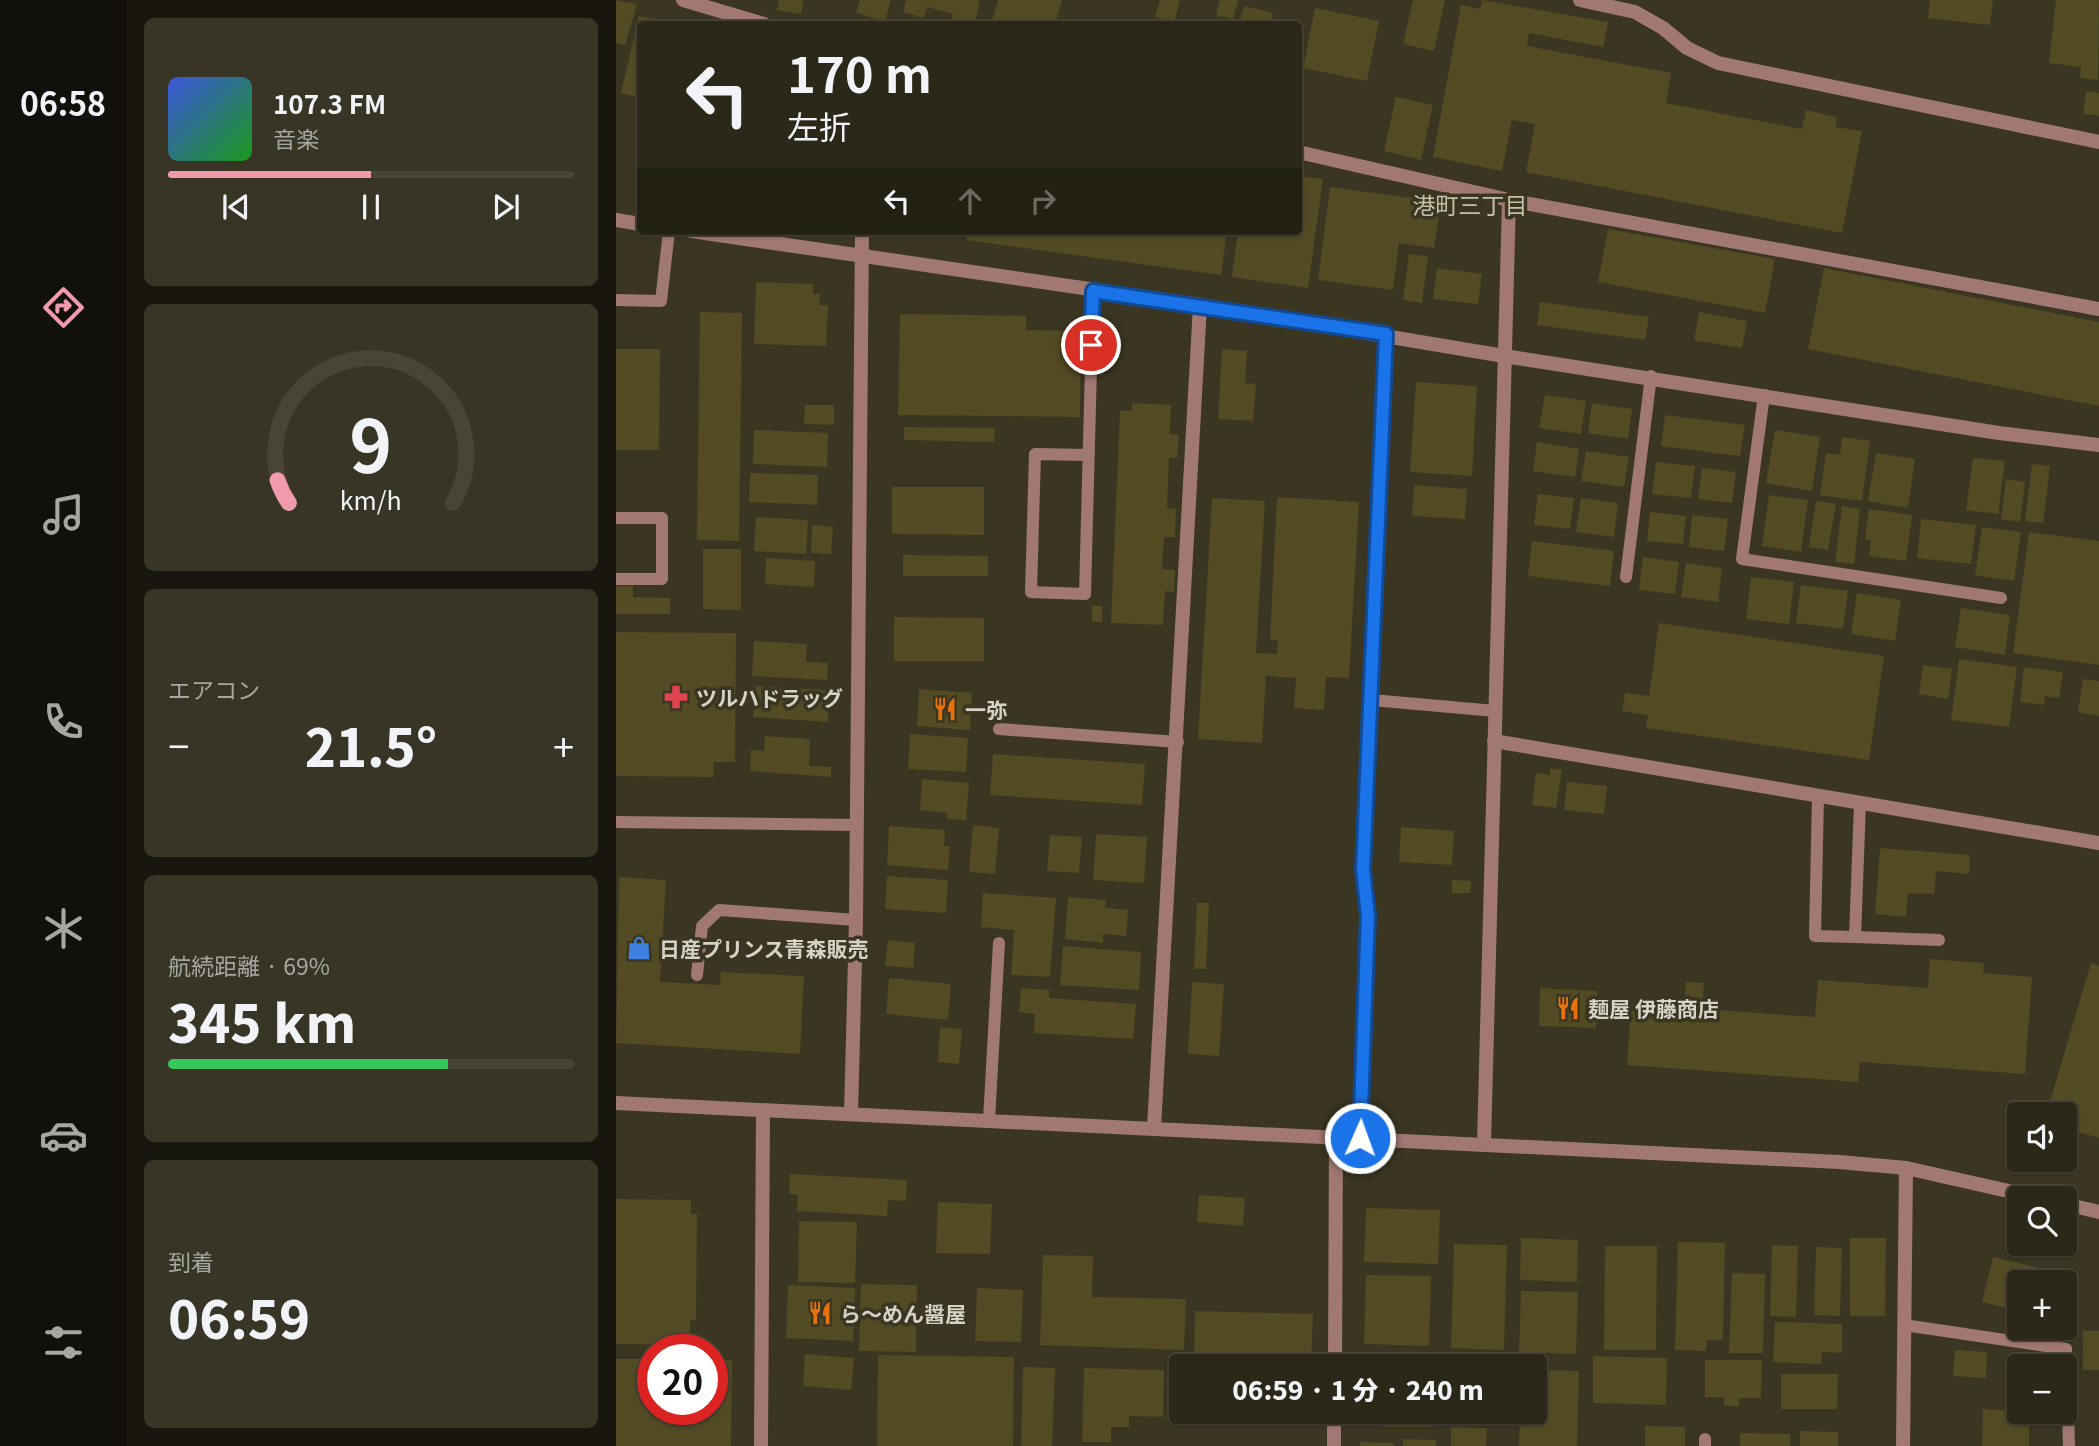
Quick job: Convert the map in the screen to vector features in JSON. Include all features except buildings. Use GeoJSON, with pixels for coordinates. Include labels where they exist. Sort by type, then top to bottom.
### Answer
{"type":"FeatureCollection","features":[{"type":"Feature","properties":{"kind":"street"},"geometry":{"type":"LineString","coordinates":[[683,0],[754,21]]}},
{"type":"Feature","properties":{"kind":"street"},"geometry":{"type":"LineString","coordinates":[[1580,0],[1635,12],[1663,28],[1687,48],[1718,63],[2099,142]]}},
{"type":"Feature","properties":{"kind":"street"},"geometry":{"type":"LineString","coordinates":[[1302,153],[1509,200],[2099,309]]}},
{"type":"Feature","properties":{"kind":"street"},"geometry":{"type":"LineString","coordinates":[[1484,1143],[1509,200]]}},
{"type":"Feature","properties":{"kind":"street"},"geometry":{"type":"LineString","coordinates":[[616,220],[637,224]]}},
{"type":"Feature","properties":{"kind":"street"},"geometry":{"type":"LineString","coordinates":[[719,235],[1200,305],[1386,334],[1504,356],[1651,376],[1999,433],[2099,445]]}},
{"type":"Feature","properties":{"kind":"street"},"geometry":{"type":"LineString","coordinates":[[851,1114],[856,920],[862,235]]}},
{"type":"Feature","properties":{"kind":"street"},"geometry":{"type":"LineString","coordinates":[[1154,1128],[1178,741],[1200,305]]}},
{"type":"Feature","properties":{"kind":"street"},"geometry":{"type":"LineString","coordinates":[[1494,741],[2099,843]]}},
{"type":"Feature","properties":{"kind":"street"},"geometry":{"type":"LineString","coordinates":[[616,1103],[1484,1143],[1906,1168],[2007,1191]]}},
{"type":"Feature","properties":{"kind":"street"},"geometry":{"type":"LineString","coordinates":[[761,1446],[763,1111]]}},
{"type":"Feature","properties":{"kind":"street"},"geometry":{"type":"LineString","coordinates":[[1335,1354],[1336,1136]]}},
{"type":"Feature","properties":{"kind":"street"},"geometry":{"type":"LineString","coordinates":[[1903,1446],[1906,1168]]}},
{"type":"Feature","properties":{"kind":"street"},"geometry":{"type":"LineString","coordinates":[[2077,1207],[2099,1212]]}},
{"type":"Feature","properties":{"kind":"street"},"geometry":{"type":"LineString","coordinates":[[1334,1424],[1334,1446]]}},
{"type":"Feature","properties":{"kind":"lane"},"geometry":{"type":"LineString","coordinates":[[616,300],[661,301],[669,235]]}},
{"type":"Feature","properties":{"kind":"lane"},"geometry":{"type":"LineString","coordinates":[[1089,455],[1035,454],[1031,592],[1086,594],[1093,291]]}},
{"type":"Feature","properties":{"kind":"lane"},"geometry":{"type":"LineString","coordinates":[[1360,1138],[1368,915],[1363,870],[1386,334]]}},
{"type":"Feature","properties":{"kind":"lane"},"geometry":{"type":"LineString","coordinates":[[1626,578],[1651,376]]}},
{"type":"Feature","properties":{"kind":"lane"},"geometry":{"type":"LineString","coordinates":[[1764,394],[1742,559],[2001,598]]}},
{"type":"Feature","properties":{"kind":"lane"},"geometry":{"type":"LineString","coordinates":[[616,518],[662,518],[662,579],[616,579]]}},
{"type":"Feature","properties":{"kind":"lane"},"geometry":{"type":"LineString","coordinates":[[1372,700],[1495,711]]}},
{"type":"Feature","properties":{"kind":"lane"},"geometry":{"type":"LineString","coordinates":[[999,729],[1178,741]]}},
{"type":"Feature","properties":{"kind":"lane"},"geometry":{"type":"LineString","coordinates":[[1818,796],[1815,936],[1939,940]]}},
{"type":"Feature","properties":{"kind":"lane"},"geometry":{"type":"LineString","coordinates":[[1855,937],[1860,803]]}},
{"type":"Feature","properties":{"kind":"lane"},"geometry":{"type":"LineString","coordinates":[[616,822],[857,825]]}},
{"type":"Feature","properties":{"kind":"lane"},"geometry":{"type":"LineString","coordinates":[[697,975],[702,926],[719,910],[856,920]]}},
{"type":"Feature","properties":{"kind":"lane"},"geometry":{"type":"LineString","coordinates":[[989,1120],[999,943]]}},
{"type":"Feature","properties":{"kind":"lane"},"geometry":{"type":"LineString","coordinates":[[1904,1325],[2066,1349],[2069,1446]]}},
{"type":"Feature","properties":{"kind":"place","name":"ツルハドラッグ"},"geometry":{"type":"Point","coordinates":[676,697]}},
{"type":"Feature","properties":{"kind":"place","name":"一弥"},"geometry":{"type":"Point","coordinates":[945,709]}},
{"type":"Feature","properties":{"kind":"place","name":"日産プリンス青森販売"},"geometry":{"type":"Point","coordinates":[639,948]}},
{"type":"Feature","properties":{"kind":"place","name":"麺屋 伊藤商店"},"geometry":{"type":"Point","coordinates":[1568,1008]}},
{"type":"Feature","properties":{"kind":"place","name":"ら～めん醤屋"},"geometry":{"type":"Point","coordinates":[820,1313]}},
{"type":"Feature","properties":{"kind":"district","name":"港町三丁目"},"geometry":{"type":"Point","coordinates":[1470,204]}},
{"type":"Feature","properties":{"kind":"route"},"geometry":{"type":"LineString","coordinates":[[1091,345],[1093,291],[1386,334],[1382,383],[1381,481],[1369,787],[1363,870],[1368,915],[1360,1138]]}}]}
